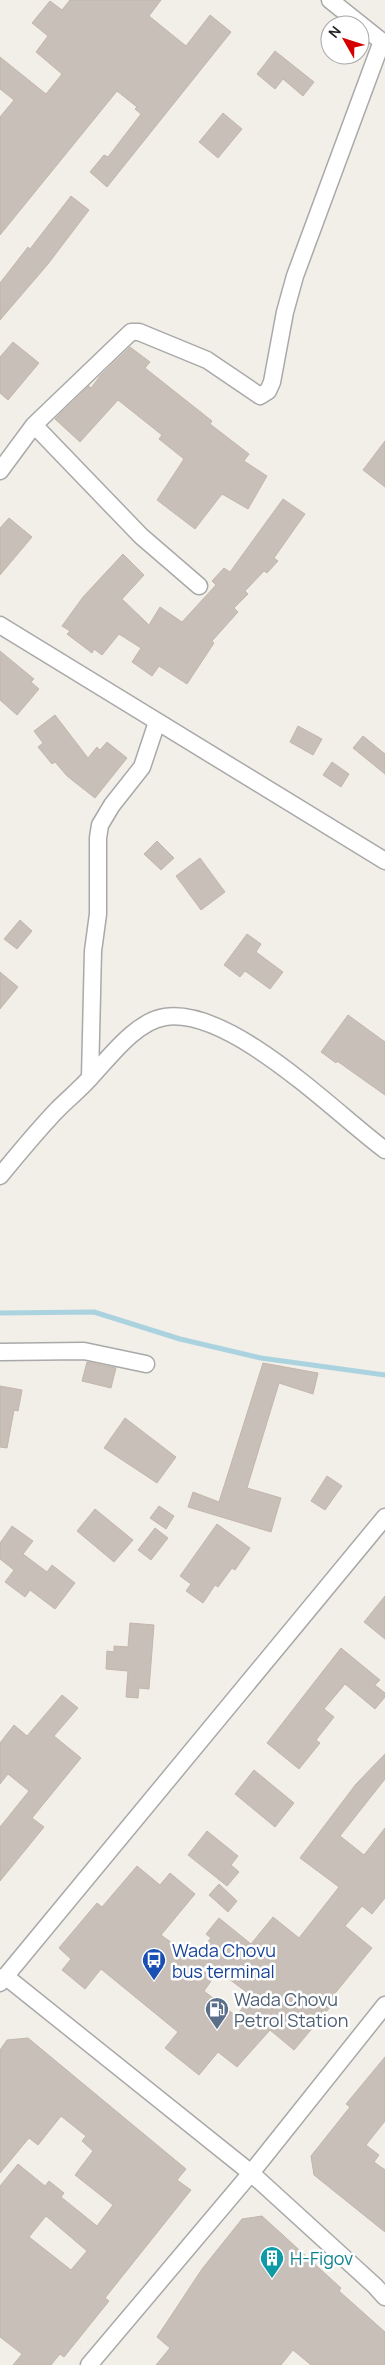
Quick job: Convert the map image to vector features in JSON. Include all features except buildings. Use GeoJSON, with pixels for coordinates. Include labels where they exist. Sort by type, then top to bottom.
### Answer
{"type":"FeatureCollection","features":[{"type":"Feature","properties":{"kind":"street"},"geometry":{"type":"LineString","coordinates":[[0,471],[34,425],[131,332],[139,332],[207,360],[260,396],[268,391],[272,382],[295,276],[384,42],[330,0]]}},
{"type":"Feature","properties":{"kind":"street"},"geometry":{"type":"LineString","coordinates":[[34,425],[141,536],[199,586]]}},
{"type":"Feature","properties":{"kind":"street"},"geometry":{"type":"LineString","coordinates":[[0,625],[385,861]]}},
{"type":"Feature","properties":{"kind":"street"},"geometry":{"type":"LineString","coordinates":[[90,1078],[93,951],[98,914],[98,838],[100,825],[112,805],[142,767],[157,722]]}},
{"type":"Feature","properties":{"kind":"street"},"geometry":{"type":"LineString","coordinates":[[0,1176],[57,1110],[129,1037],[154,1020],[178,1016],[208,1024],[248,1043],[300,1081],[385,1150]]}},
{"type":"Feature","properties":{"kind":"street"},"geometry":{"type":"LineString","coordinates":[[0,1352],[84,1351],[146,1364]]}},
{"type":"Feature","properties":{"kind":"street"},"geometry":{"type":"LineString","coordinates":[[382,2291],[251,2173],[3,1979],[385,1517]]}},
{"type":"Feature","properties":{"kind":"street"},"geometry":{"type":"LineString","coordinates":[[88,2365],[251,2173],[385,2005]]}},
{"type":"Feature","properties":{"kind":"waterway"},"geometry":{"type":"LineString","coordinates":[[0,1313],[94,1312],[180,1339],[261,1358],[385,1375]]}},
{"type":"Feature","properties":{"kind":"place","name":"Wada Chovu bus terminal"},"geometry":{"type":"Point","coordinates":[154,1981]}},
{"type":"Feature","properties":{"kind":"place","name":"Wada Chovu Petrol Station"},"geometry":{"type":"Point","coordinates":[217,2030]}},
{"type":"Feature","properties":{"kind":"place","name":"H-Figov"},"geometry":{"type":"Point","coordinates":[272,2279]}}]}
